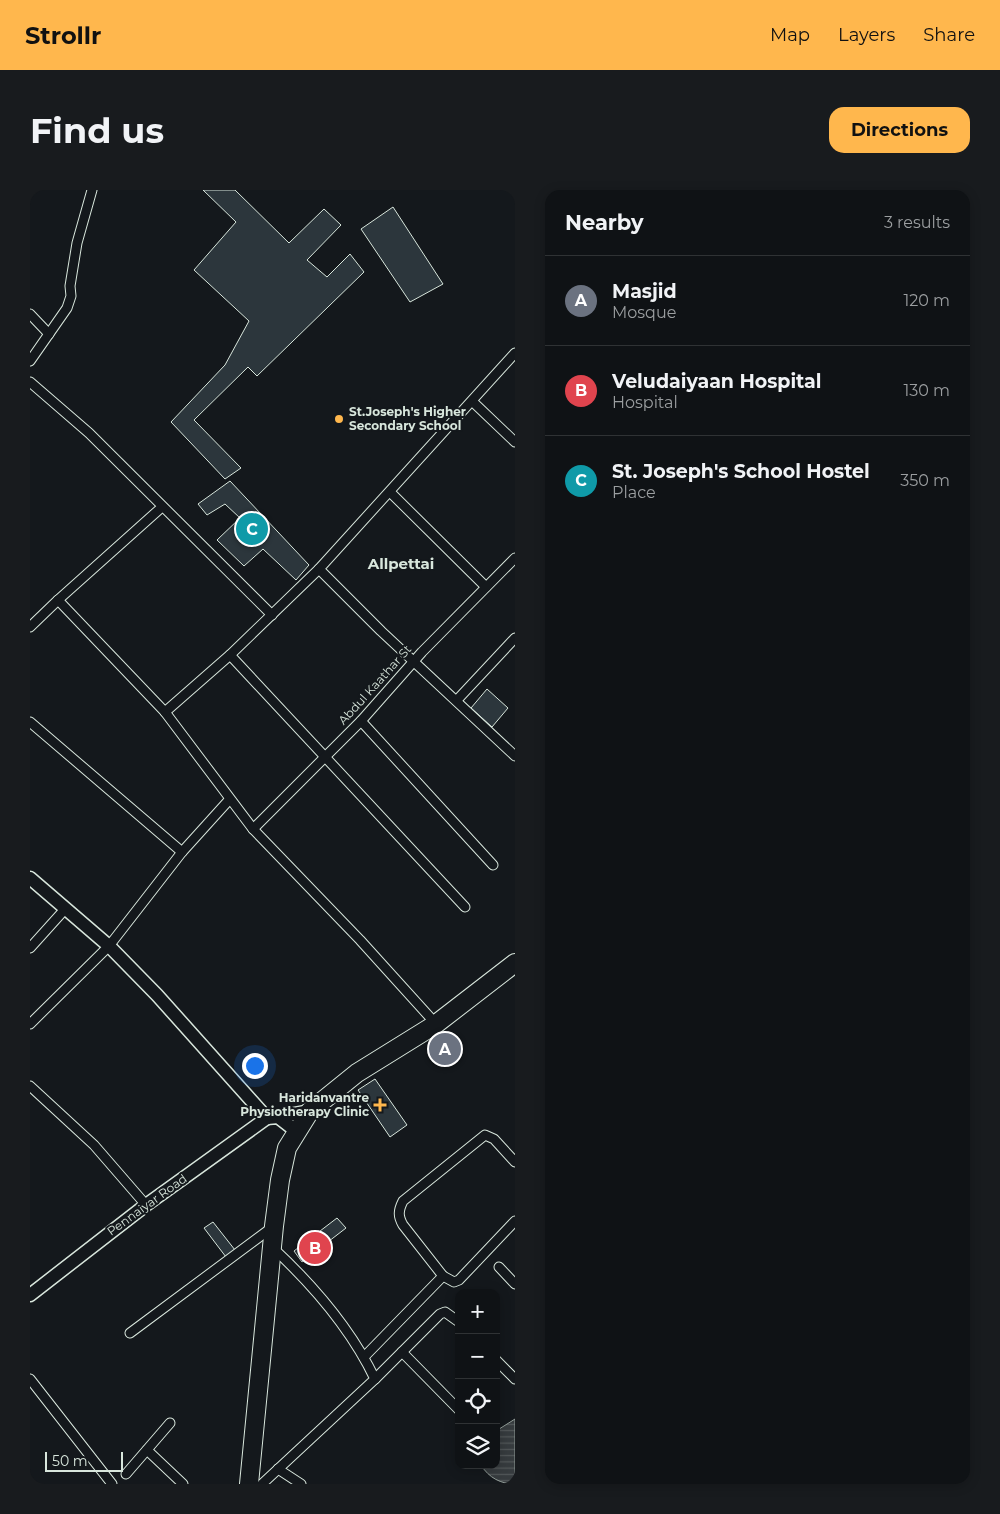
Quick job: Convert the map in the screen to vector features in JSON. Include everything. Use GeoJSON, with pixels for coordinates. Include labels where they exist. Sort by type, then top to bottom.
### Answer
{"type":"FeatureCollection","features":[{"type":"Feature","properties":{"kind":"highway"},"geometry":{"type":"LineString","coordinates":[[249,1484],[280,1180],[288,1148],[296,1131],[310,1112],[357,1073],[436,1024],[515,963]]}},
{"type":"Feature","properties":{"kind":"street"},"geometry":{"type":"LineString","coordinates":[[30,361],[67,308],[71,296],[70,286],[77,243],[92,190]]}},
{"type":"Feature","properties":{"kind":"street"},"geometry":{"type":"LineString","coordinates":[[30,314],[49,334]]}},
{"type":"Feature","properties":{"kind":"street"},"geometry":{"type":"LineString","coordinates":[[165,712],[230,655],[319,569],[473,402],[515,353]]}},
{"type":"Feature","properties":{"kind":"street"},"geometry":{"type":"LineString","coordinates":[[30,382],[89,433],[272,615]]}},
{"type":"Feature","properties":{"kind":"street"},"geometry":{"type":"LineString","coordinates":[[473,402],[515,442]]}},
{"type":"Feature","properties":{"kind":"street"},"geometry":{"type":"LineString","coordinates":[[390,492],[486,587]]}},
{"type":"Feature","properties":{"kind":"street"},"geometry":{"type":"LineString","coordinates":[[30,627],[162,507]]}},
{"type":"Feature","properties":{"kind":"street","name":"Abdul Kaathar St"},"geometry":{"type":"LineString","coordinates":[[253,829],[361,721],[413,662],[515,558]]}},
{"type":"Feature","properties":{"kind":"street"},"geometry":{"type":"LineString","coordinates":[[319,569],[413,662],[457,700],[515,756]]}},
{"type":"Feature","properties":{"kind":"street"},"geometry":{"type":"LineString","coordinates":[[58,600],[165,712],[229,800],[253,829],[360,940],[436,1024]]}},
{"type":"Feature","properties":{"kind":"street"},"geometry":{"type":"LineString","coordinates":[[457,700],[515,638]]}},
{"type":"Feature","properties":{"kind":"street"},"geometry":{"type":"LineString","coordinates":[[230,655],[326,755],[465,907]]}},
{"type":"Feature","properties":{"kind":"street"},"geometry":{"type":"LineString","coordinates":[[361,721],[493,865]]}},
{"type":"Feature","properties":{"kind":"street"},"geometry":{"type":"LineString","coordinates":[[30,722],[182,852]]}},
{"type":"Feature","properties":{"kind":"street"},"geometry":{"type":"LineString","coordinates":[[30,1024],[109,946],[182,852],[229,800]]}},
{"type":"Feature","properties":{"kind":"street"},"geometry":{"type":"LineString","coordinates":[[30,878],[109,946],[273,1118],[296,1131]]}},
{"type":"Feature","properties":{"kind":"street"},"geometry":{"type":"LineString","coordinates":[[30,948],[66,908]]}},
{"type":"Feature","properties":{"kind":"street"},"geometry":{"type":"LineString","coordinates":[[30,1086],[94,1145],[146,1205]]}},
{"type":"Feature","properties":{"kind":"street"},"geometry":{"type":"LineString","coordinates":[[273,1118],[310,1112]]}},
{"type":"Feature","properties":{"kind":"street","name":"Pennaiyar Road"},"geometry":{"type":"LineString","coordinates":[[30,1296],[146,1205],[273,1118]]}},
{"type":"Feature","properties":{"kind":"street"},"geometry":{"type":"LineString","coordinates":[[515,1162],[494,1139],[485,1135],[403,1201],[398,1216],[403,1226],[442,1276],[454,1282],[459,1280],[515,1221]]}},
{"type":"Feature","properties":{"kind":"street"},"geometry":{"type":"LineString","coordinates":[[130,1332],[274,1226]]}},
{"type":"Feature","properties":{"kind":"street"},"geometry":{"type":"LineString","coordinates":[[272,1246],[299,1271],[364,1357],[375,1380]]}},
{"type":"Feature","properties":{"kind":"street"},"geometry":{"type":"LineString","coordinates":[[499,1267],[515,1284]]}},
{"type":"Feature","properties":{"kind":"street"},"geometry":{"type":"LineString","coordinates":[[364,1357],[442,1276]]}},
{"type":"Feature","properties":{"kind":"street"},"geometry":{"type":"LineString","coordinates":[[262,1484],[375,1380],[440,1314],[445,1312],[455,1319]]}},
{"type":"Feature","properties":{"kind":"street"},"geometry":{"type":"LineString","coordinates":[[402,1352],[455,1406]]}},
{"type":"Feature","properties":{"kind":"street"},"geometry":{"type":"LineString","coordinates":[[500,1364],[515,1379]]}},
{"type":"Feature","properties":{"kind":"street"},"geometry":{"type":"LineString","coordinates":[[30,1379],[112,1484]]}},
{"type":"Feature","properties":{"kind":"street"},"geometry":{"type":"LineString","coordinates":[[126,1474],[170,1423]]}},
{"type":"Feature","properties":{"kind":"street"},"geometry":{"type":"LineString","coordinates":[[147,1450],[183,1484]]}},
{"type":"Feature","properties":{"kind":"street"},"geometry":{"type":"LineString","coordinates":[[278,1469],[301,1484]]}},
{"type":"Feature","properties":{"kind":"shaded area"},"geometry":{"type":"Polygon","coordinates":[[[515,1419],[515,1484],[505,1483],[496,1479],[484,1469],[500,1469],[500,1428],[515,1419]]]}},
{"type":"Feature","properties":{"kind":"building"},"geometry":{"type":"Polygon","coordinates":[[[203,190],[235,190],[289,243],[324,209],[341,225],[307,260],[327,277],[350,254],[364,272],[257,376],[248,367],[194,420],[241,468],[225,479],[171,422],[225,365],[249,321],[194,270],[236,222],[203,190]]]}},
{"type":"Feature","properties":{"kind":"building"},"geometry":{"type":"Polygon","coordinates":[[[393,207],[443,284],[410,302],[361,229],[393,207]]]}},
{"type":"Feature","properties":{"kind":"building"},"geometry":{"type":"Polygon","coordinates":[[[230,481],[309,565],[296,580],[263,549],[244,566],[217,540],[240,518],[225,504],[207,515],[198,504],[230,481]]]}},
{"type":"Feature","properties":{"kind":"building"},"geometry":{"type":"Polygon","coordinates":[[[487,689],[508,708],[492,727],[471,708],[487,689]]]}},
{"type":"Feature","properties":{"kind":"building"},"geometry":{"type":"Polygon","coordinates":[[[375,1079],[407,1125],[390,1137],[358,1090],[375,1079]]]}},
{"type":"Feature","properties":{"kind":"building"},"geometry":{"type":"Polygon","coordinates":[[[337,1218],[346,1228],[302,1262],[294,1251],[337,1218]]]}},
{"type":"Feature","properties":{"kind":"building"},"geometry":{"type":"Polygon","coordinates":[[[213,1222],[235,1250],[226,1257],[204,1228],[213,1222]]]}},
{"type":"Feature","properties":{"kind":"place","name":"St.Joseph's Higher Secondary School"},"geometry":{"type":"Point","coordinates":[339,419]}},
{"type":"Feature","properties":{"kind":"place","name":"St. Joseph's School Hostel"},"geometry":{"type":"Point","coordinates":[252,529]}},
{"type":"Feature","properties":{"kind":"place","name":"Masjid"},"geometry":{"type":"Point","coordinates":[445,1049]}},
{"type":"Feature","properties":{"kind":"place","name":"Haridanvantre Physiotherapy Clinic"},"geometry":{"type":"Point","coordinates":[380,1105]}},
{"type":"Feature","properties":{"kind":"place","name":"Veludaiyaan Hospital"},"geometry":{"type":"Point","coordinates":[315,1248]}},
{"type":"Feature","properties":{"kind":"district","name":"Allpettai"},"geometry":{"type":"Point","coordinates":[401,564]}}]}
